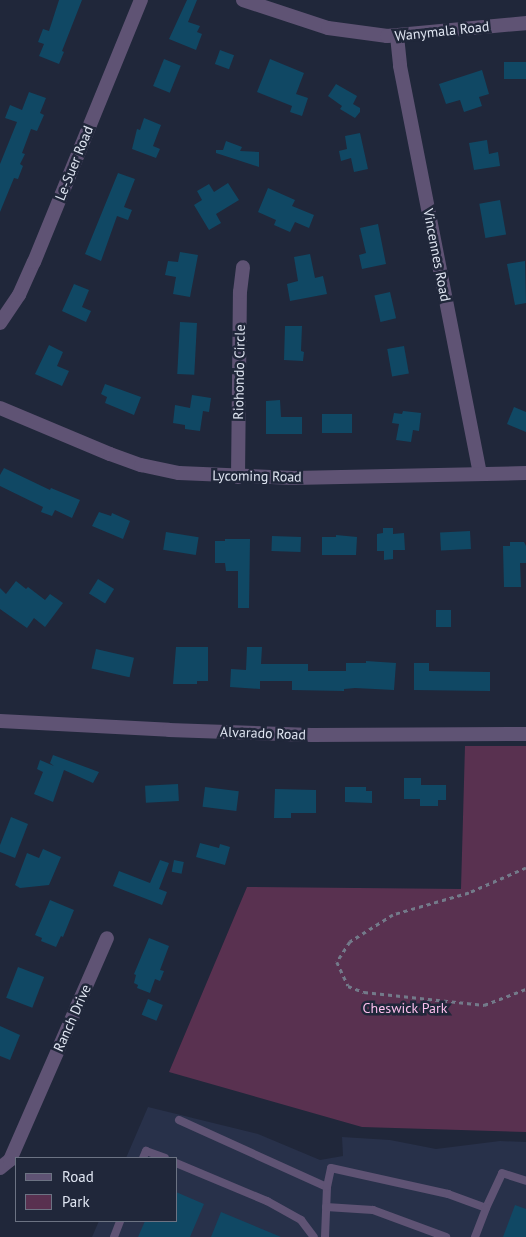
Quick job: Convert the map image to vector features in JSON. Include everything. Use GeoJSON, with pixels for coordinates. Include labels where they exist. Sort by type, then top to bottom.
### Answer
{"type":"FeatureCollection","features":[{"type":"Feature","properties":{"kind":"street","name":"Le-Suer Road"},"geometry":{"type":"LineString","coordinates":[[0,323],[20,294],[34,262],[141,0]]}},
{"type":"Feature","properties":{"kind":"street","name":"Wanymala Road"},"geometry":{"type":"LineString","coordinates":[[243,0],[328,28],[354,33],[397,36],[526,23]]}},
{"type":"Feature","properties":{"kind":"street","name":"Vincennes Road"},"geometry":{"type":"LineString","coordinates":[[397,36],[400,66],[480,474]]}},
{"type":"Feature","properties":{"kind":"street","name":"Riohondo Circle"},"geometry":{"type":"LineString","coordinates":[[238,477],[240,292],[243,267]]}},
{"type":"Feature","properties":{"kind":"street","name":"Lycoming Road"},"geometry":{"type":"LineString","coordinates":[[0,408],[141,466],[179,473],[238,477],[526,473]]}},
{"type":"Feature","properties":{"kind":"street","name":"Alvarado Road"},"geometry":{"type":"LineString","coordinates":[[0,721],[159,730],[312,735],[526,734]]}},
{"type":"Feature","properties":{"kind":"street","name":"Ranch Drive"},"geometry":{"type":"LineString","coordinates":[[0,1168],[10,1160],[107,938]]}},
{"type":"Feature","properties":{"kind":"lane"},"geometry":{"type":"LineString","coordinates":[[179,1120],[327,1187]]}},
{"type":"Feature","properties":{"kind":"lane"},"geometry":{"type":"LineString","coordinates":[[143,1157],[146,1150],[163,1157]]}},
{"type":"Feature","properties":{"kind":"lane"},"geometry":{"type":"LineString","coordinates":[[178,1164],[267,1201],[301,1220],[314,1237]]}},
{"type":"Feature","properties":{"kind":"lane"},"geometry":{"type":"LineString","coordinates":[[324,1237],[327,1187],[331,1168],[448,1194],[486,1208]]}},
{"type":"Feature","properties":{"kind":"lane"},"geometry":{"type":"LineString","coordinates":[[475,1237],[502,1173],[526,1181]]}},
{"type":"Feature","properties":{"kind":"lane"},"geometry":{"type":"LineString","coordinates":[[326,1207],[373,1210],[446,1237]]}},
{"type":"Feature","properties":{"kind":"lane"},"geometry":{"type":"LineString","coordinates":[[114,1237],[120,1222]]}},
{"type":"Feature","properties":{"kind":"path"},"geometry":{"type":"LineString","coordinates":[[526,868],[469,893],[393,915],[350,942],[337,962],[348,986],[364,992],[484,1005],[526,989]]}},
{"type":"Feature","properties":{"kind":"shaded area"},"geometry":{"type":"Polygon","coordinates":[[[148,1107],[258,1134],[320,1160],[343,1156],[342,1137],[390,1140],[436,1149],[500,1141],[526,1142],[526,1237],[92,1237],[99,1222],[178,1222],[178,1157],[126,1157],[148,1107]]]}},
{"type":"Feature","properties":{"kind":"green space","name":"Cheswick Park"},"geometry":{"type":"Polygon","coordinates":[[[465,746],[526,746],[526,1132],[362,1127],[169,1072],[247,887],[461,889],[465,746]]]}},
{"type":"Feature","properties":{"kind":"building"},"geometry":{"type":"Polygon","coordinates":[[[59,0],[82,0],[62,51],[64,52],[59,64],[39,56],[44,44],[38,42],[43,29],[49,31],[59,0]]]}},
{"type":"Feature","properties":{"kind":"building"},"geometry":{"type":"Polygon","coordinates":[[[187,0],[197,0],[188,22],[200,26],[197,32],[202,34],[196,50],[169,39],[187,0]]]}},
{"type":"Feature","properties":{"kind":"building"},"geometry":{"type":"Polygon","coordinates":[[[220,50],[234,55],[229,69],[215,64],[220,50]]]}},
{"type":"Feature","properties":{"kind":"building"},"geometry":{"type":"Polygon","coordinates":[[[164,59],[181,66],[170,93],[153,86],[164,59]]]}},
{"type":"Feature","properties":{"kind":"building"},"geometry":{"type":"Polygon","coordinates":[[[270,59],[304,73],[296,94],[308,98],[302,116],[290,112],[292,106],[257,92],[270,59]]]}},
{"type":"Feature","properties":{"kind":"building"},"geometry":{"type":"Polygon","coordinates":[[[504,62],[526,62],[526,79],[504,79],[504,62]]]}},
{"type":"Feature","properties":{"kind":"building"},"geometry":{"type":"Polygon","coordinates":[[[482,70],[489,94],[479,97],[482,106],[464,112],[460,100],[446,104],[439,84],[482,70]]]}},
{"type":"Feature","properties":{"kind":"building"},"geometry":{"type":"Polygon","coordinates":[[[336,84],[357,96],[353,104],[360,108],[360,112],[355,118],[340,109],[342,106],[328,96],[336,84]]]}},
{"type":"Feature","properties":{"kind":"building"},"geometry":{"type":"Polygon","coordinates":[[[29,92],[46,98],[40,113],[44,115],[37,131],[31,129],[22,153],[25,154],[20,164],[23,166],[18,179],[14,178],[0,212],[0,164],[17,122],[5,118],[10,105],[22,110],[29,92]]]}},
{"type":"Feature","properties":{"kind":"building"},"geometry":{"type":"Polygon","coordinates":[[[144,118],[161,125],[153,146],[160,149],[156,158],[132,149],[137,129],[140,130],[144,118]]]}},
{"type":"Feature","properties":{"kind":"building"},"geometry":{"type":"Polygon","coordinates":[[[360,133],[368,169],[354,172],[351,158],[341,161],[339,151],[347,149],[345,136],[360,133]]]}},
{"type":"Feature","properties":{"kind":"building"},"geometry":{"type":"Polygon","coordinates":[[[487,140],[489,154],[498,152],[500,166],[474,170],[469,143],[487,140]]]}},
{"type":"Feature","properties":{"kind":"building"},"geometry":{"type":"Polygon","coordinates":[[[226,141],[242,147],[240,151],[259,152],[259,167],[216,153],[216,150],[223,150],[226,141]]]}},
{"type":"Feature","properties":{"kind":"building"},"geometry":{"type":"Polygon","coordinates":[[[118,173],[135,179],[124,207],[132,210],[128,220],[117,216],[101,261],[85,254],[118,173]]]}},
{"type":"Feature","properties":{"kind":"building"},"geometry":{"type":"Polygon","coordinates":[[[228,183],[239,200],[216,214],[221,223],[209,230],[194,205],[202,200],[197,191],[209,184],[214,192],[228,183]]]}},
{"type":"Feature","properties":{"kind":"building"},"geometry":{"type":"Polygon","coordinates":[[[268,188],[295,200],[292,206],[314,215],[309,228],[295,222],[290,232],[274,225],[276,220],[258,212],[268,188]]]}},
{"type":"Feature","properties":{"kind":"building"},"geometry":{"type":"Polygon","coordinates":[[[500,200],[506,234],[485,238],[479,204],[500,200]]]}},
{"type":"Feature","properties":{"kind":"building"},"geometry":{"type":"Polygon","coordinates":[[[378,224],[386,264],[362,269],[359,255],[366,253],[360,228],[378,224]]]}},
{"type":"Feature","properties":{"kind":"building"},"geometry":{"type":"Polygon","coordinates":[[[180,252],[198,255],[190,297],[173,294],[176,277],[165,275],[168,261],[178,262],[180,252]]]}},
{"type":"Feature","properties":{"kind":"building"},"geometry":{"type":"Polygon","coordinates":[[[310,254],[315,278],[323,276],[327,294],[290,301],[287,284],[298,281],[294,257],[310,254]]]}},
{"type":"Feature","properties":{"kind":"building"},"geometry":{"type":"Polygon","coordinates":[[[525,261],[526,303],[515,305],[507,264],[525,261]]]}},
{"type":"Feature","properties":{"kind":"building"},"geometry":{"type":"Polygon","coordinates":[[[74,284],[89,290],[82,307],[91,311],[86,322],[62,311],[74,284]]]}},
{"type":"Feature","properties":{"kind":"building"},"geometry":{"type":"Polygon","coordinates":[[[390,292],[396,318],[380,322],[374,296],[390,292]]]}},
{"type":"Feature","properties":{"kind":"building"},"geometry":{"type":"Polygon","coordinates":[[[180,322],[197,323],[194,375],[177,374],[180,322]]]}},
{"type":"Feature","properties":{"kind":"building"},"geometry":{"type":"Polygon","coordinates":[[[285,326],[302,326],[301,351],[304,352],[303,361],[284,360],[285,326]]]}},
{"type":"Feature","properties":{"kind":"building"},"geometry":{"type":"Polygon","coordinates":[[[49,345],[63,352],[57,366],[69,371],[62,386],[35,374],[49,345]]]}},
{"type":"Feature","properties":{"kind":"building"},"geometry":{"type":"Polygon","coordinates":[[[404,346],[409,374],[392,377],[387,349],[404,346]]]}},
{"type":"Feature","properties":{"kind":"building"},"geometry":{"type":"Polygon","coordinates":[[[105,384],[141,397],[134,415],[105,403],[107,397],[101,394],[105,384]]]}},
{"type":"Feature","properties":{"kind":"building"},"geometry":{"type":"Polygon","coordinates":[[[192,395],[211,398],[209,412],[203,411],[200,431],[185,429],[185,425],[173,423],[175,405],[190,408],[192,395]]]}},
{"type":"Feature","properties":{"kind":"building"},"geometry":{"type":"Polygon","coordinates":[[[280,400],[281,417],[302,417],[302,434],[266,434],[266,401],[280,400]]]}},
{"type":"Feature","properties":{"kind":"building"},"geometry":{"type":"Polygon","coordinates":[[[514,407],[526,412],[526,432],[507,424],[514,407]]]}},
{"type":"Feature","properties":{"kind":"building"},"geometry":{"type":"Polygon","coordinates":[[[403,411],[421,413],[419,431],[413,430],[411,442],[396,440],[399,424],[392,423],[394,413],[402,414],[403,411]]]}},
{"type":"Feature","properties":{"kind":"building"},"geometry":{"type":"Polygon","coordinates":[[[322,414],[352,414],[352,433],[322,433],[322,414]]]}},
{"type":"Feature","properties":{"kind":"building"},"geometry":{"type":"Polygon","coordinates":[[[4,468],[50,490],[51,488],[80,500],[72,518],[55,510],[52,516],[41,512],[43,507],[0,486],[0,475],[4,468]]]}},
{"type":"Feature","properties":{"kind":"building"},"geometry":{"type":"Polygon","coordinates":[[[99,512],[111,516],[112,513],[130,521],[123,539],[92,526],[99,512]]]}},
{"type":"Feature","properties":{"kind":"building"},"geometry":{"type":"Polygon","coordinates":[[[383,528],[393,528],[393,534],[404,533],[405,550],[393,550],[393,559],[384,560],[384,551],[377,551],[377,534],[383,533],[383,528]]]}},
{"type":"Feature","properties":{"kind":"building"},"geometry":{"type":"Polygon","coordinates":[[[470,531],[471,549],[441,551],[440,533],[470,531]]]}},
{"type":"Feature","properties":{"kind":"building"},"geometry":{"type":"Polygon","coordinates":[[[166,532],[199,537],[196,555],[163,550],[166,532]]]}},
{"type":"Feature","properties":{"kind":"building"},"geometry":{"type":"Polygon","coordinates":[[[336,535],[357,537],[356,555],[322,555],[322,537],[336,537],[336,535]]]}},
{"type":"Feature","properties":{"kind":"building"},"geometry":{"type":"Polygon","coordinates":[[[272,536],[301,537],[300,552],[271,551],[272,536]]]}},
{"type":"Feature","properties":{"kind":"building"},"geometry":{"type":"Polygon","coordinates":[[[225,539],[250,539],[249,608],[238,608],[238,571],[226,571],[225,563],[215,563],[215,541],[225,541],[225,539]]]}},
{"type":"Feature","properties":{"kind":"building"},"geometry":{"type":"Polygon","coordinates":[[[510,542],[524,542],[526,546],[526,563],[520,563],[521,587],[504,587],[503,546],[510,546],[510,542]]]}},
{"type":"Feature","properties":{"kind":"building"},"geometry":{"type":"Polygon","coordinates":[[[98,579],[114,589],[105,603],[89,593],[98,579]]]}},
{"type":"Feature","properties":{"kind":"building"},"geometry":{"type":"Polygon","coordinates":[[[16,581],[26,589],[28,587],[45,600],[50,594],[63,603],[45,627],[34,618],[27,628],[0,609],[0,588],[6,594],[16,581]]]}},
{"type":"Feature","properties":{"kind":"building"},"geometry":{"type":"Polygon","coordinates":[[[436,610],[451,610],[451,627],[436,627],[436,610]]]}},
{"type":"Feature","properties":{"kind":"building"},"geometry":{"type":"Polygon","coordinates":[[[176,647],[208,647],[208,681],[197,681],[197,684],[173,684],[176,647]]]}},
{"type":"Feature","properties":{"kind":"building"},"geometry":{"type":"Polygon","coordinates":[[[247,647],[262,647],[261,664],[308,664],[308,671],[346,671],[346,663],[366,663],[366,661],[396,663],[394,690],[355,688],[344,689],[344,691],[292,690],[292,681],[260,681],[260,689],[230,687],[231,669],[246,670],[247,647]]]}},
{"type":"Feature","properties":{"kind":"building"},"geometry":{"type":"Polygon","coordinates":[[[96,649],[134,658],[130,677],[92,668],[96,649]]]}},
{"type":"Feature","properties":{"kind":"building"},"geometry":{"type":"Polygon","coordinates":[[[414,663],[429,663],[429,671],[490,672],[490,691],[414,690],[414,663]]]}},
{"type":"Feature","properties":{"kind":"building"},"geometry":{"type":"Polygon","coordinates":[[[53,755],[99,772],[93,783],[64,770],[53,802],[34,794],[43,772],[37,769],[40,760],[54,766],[50,763],[53,755]]]}},
{"type":"Feature","properties":{"kind":"building"},"geometry":{"type":"Polygon","coordinates":[[[404,778],[421,778],[421,785],[446,785],[446,800],[438,800],[438,806],[420,806],[420,799],[404,799],[404,778]]]}},
{"type":"Feature","properties":{"kind":"building"},"geometry":{"type":"Polygon","coordinates":[[[178,784],[179,801],[146,803],[145,786],[178,784]]]}},
{"type":"Feature","properties":{"kind":"building"},"geometry":{"type":"Polygon","coordinates":[[[205,787],[239,791],[236,811],[203,807],[205,787]]]}},
{"type":"Feature","properties":{"kind":"building"},"geometry":{"type":"Polygon","coordinates":[[[345,787],[366,787],[366,791],[372,791],[372,803],[345,802],[345,787]]]}},
{"type":"Feature","properties":{"kind":"building"},"geometry":{"type":"Polygon","coordinates":[[[275,789],[316,790],[316,813],[291,813],[291,818],[274,818],[275,789]]]}},
{"type":"Feature","properties":{"kind":"building"},"geometry":{"type":"Polygon","coordinates":[[[11,817],[28,824],[15,858],[0,852],[0,845],[11,817]]]}},
{"type":"Feature","properties":{"kind":"building"},"geometry":{"type":"Polygon","coordinates":[[[200,843],[219,848],[220,844],[230,847],[225,865],[196,857],[200,843]]]}},
{"type":"Feature","properties":{"kind":"building"},"geometry":{"type":"Polygon","coordinates":[[[43,849],[61,857],[49,885],[20,888],[15,885],[27,853],[39,858],[43,849]]]}},
{"type":"Feature","properties":{"kind":"building"},"geometry":{"type":"Polygon","coordinates":[[[160,860],[169,863],[159,889],[167,892],[162,905],[113,886],[119,871],[150,883],[160,860]]]}},
{"type":"Feature","properties":{"kind":"building"},"geometry":{"type":"Polygon","coordinates":[[[174,860],[184,862],[182,874],[172,872],[174,860]]]}},
{"type":"Feature","properties":{"kind":"building"},"geometry":{"type":"Polygon","coordinates":[[[50,900],[74,910],[63,937],[61,936],[56,947],[41,941],[42,938],[35,935],[50,900]]]}},
{"type":"Feature","properties":{"kind":"building"},"geometry":{"type":"Polygon","coordinates":[[[149,938],[169,946],[160,970],[164,971],[160,981],[155,979],[150,993],[137,988],[138,985],[134,983],[136,975],[134,974],[149,938]]]}},
{"type":"Feature","properties":{"kind":"building"},"geometry":{"type":"Polygon","coordinates":[[[18,967],[44,977],[32,1008],[6,998],[18,967]]]}},
{"type":"Feature","properties":{"kind":"building"},"geometry":{"type":"Polygon","coordinates":[[[148,999],[163,1005],[156,1021],[142,1015],[148,999]]]}},
{"type":"Feature","properties":{"kind":"building"},"geometry":{"type":"Polygon","coordinates":[[[0,1026],[20,1035],[10,1060],[0,1056],[0,1026]]]}},
{"type":"Feature","properties":{"kind":"building"},"geometry":{"type":"Polygon","coordinates":[[[178,1193],[204,1204],[190,1237],[138,1237],[145,1222],[178,1222],[178,1193]]]}},
{"type":"Feature","properties":{"kind":"building"},"geometry":{"type":"Polygon","coordinates":[[[515,1205],[526,1209],[526,1237],[503,1237],[515,1205]]]}},
{"type":"Feature","properties":{"kind":"building"},"geometry":{"type":"Polygon","coordinates":[[[221,1212],[281,1237],[211,1237],[221,1212]]]}}]}
